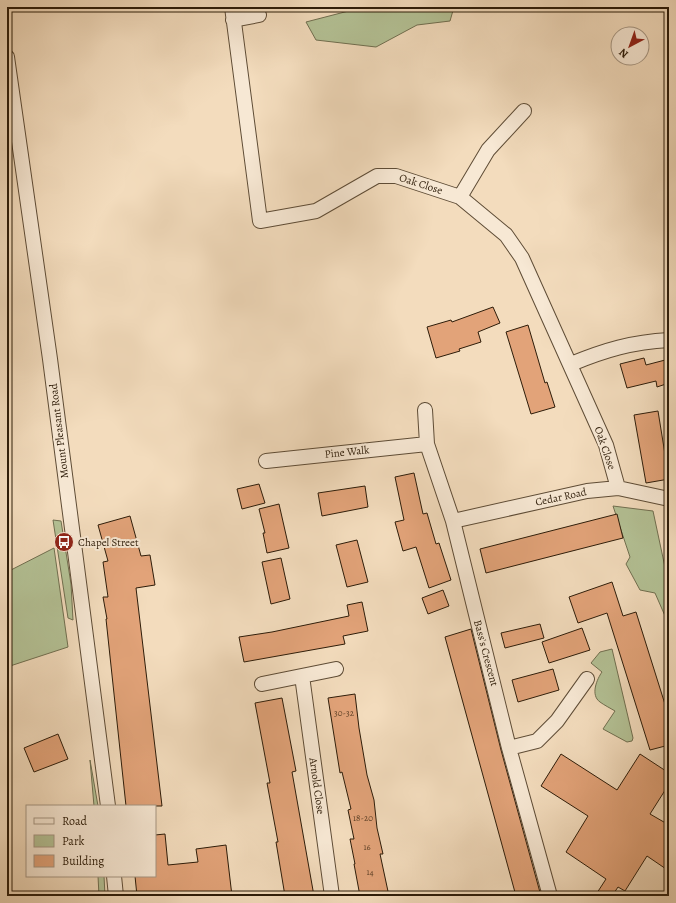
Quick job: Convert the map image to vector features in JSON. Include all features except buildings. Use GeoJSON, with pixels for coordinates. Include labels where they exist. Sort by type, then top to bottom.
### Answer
{"type":"FeatureCollection","features":[{"type":"Feature","properties":{"kind":"street","name":"Oak Close"},"geometry":{"type":"LineString","coordinates":[[259,14],[232,13],[260,221],[316,211],[377,176],[396,176],[460,197],[506,235],[522,258],[571,364],[606,445],[618,488]]}},
{"type":"Feature","properties":{"kind":"street","name":"Mount Pleasant Road"},"geometry":{"type":"LineString","coordinates":[[7,57],[50,359],[108,805]]}},
{"type":"Feature","properties":{"kind":"street"},"geometry":{"type":"LineString","coordinates":[[460,197],[488,150],[524,111]]}},
{"type":"Feature","properties":{"kind":"street"},"geometry":{"type":"LineString","coordinates":[[571,364],[604,350],[643,341],[669,340]]}},
{"type":"Feature","properties":{"kind":"street","name":"Bass's Crescent"},"geometry":{"type":"LineString","coordinates":[[425,410],[427,444],[453,521],[509,748],[550,896]]}},
{"type":"Feature","properties":{"kind":"street","name":"Pine Walk"},"geometry":{"type":"LineString","coordinates":[[266,461],[427,444]]}},
{"type":"Feature","properties":{"kind":"street","name":"Cedar Road"},"geometry":{"type":"LineString","coordinates":[[453,521],[587,491],[618,488],[669,499]]}},
{"type":"Feature","properties":{"kind":"street"},"geometry":{"type":"LineString","coordinates":[[262,684],[336,669]]}},
{"type":"Feature","properties":{"kind":"street","name":"Arnold Close"},"geometry":{"type":"LineString","coordinates":[[302,676],[332,896]]}},
{"type":"Feature","properties":{"kind":"street"},"geometry":{"type":"LineString","coordinates":[[509,748],[537,742],[557,721],[587,679]]}},
{"type":"Feature","properties":{"kind":"street"},"geometry":{"type":"LineString","coordinates":[[114,877],[116,896]]}},
{"type":"Feature","properties":{"kind":"green space"},"geometry":{"type":"Polygon","coordinates":[[[364,7],[454,7],[450,21],[417,25],[376,47],[316,40],[306,22],[364,7]]]}},
{"type":"Feature","properties":{"kind":"green space"},"geometry":{"type":"Polygon","coordinates":[[[613,506],[653,511],[669,586],[669,625],[655,593],[640,590],[626,564],[630,557],[613,506]]]}},
{"type":"Feature","properties":{"kind":"green space"},"geometry":{"type":"Polygon","coordinates":[[[53,520],[61,521],[71,584],[73,620],[68,618],[53,520]]]}},
{"type":"Feature","properties":{"kind":"green space"},"geometry":{"type":"Polygon","coordinates":[[[54,548],[68,647],[7,667],[7,572],[54,548]]]}},
{"type":"Feature","properties":{"kind":"green space"},"geometry":{"type":"Polygon","coordinates":[[[612,649],[633,738],[632,741],[627,742],[603,729],[615,711],[600,702],[595,695],[595,687],[602,672],[591,663],[600,652],[612,649]]]}},
{"type":"Feature","properties":{"kind":"green space"},"geometry":{"type":"Polygon","coordinates":[[[90,760],[98,805],[94,805],[90,760]]]}},
{"type":"Feature","properties":{"kind":"green space"},"geometry":{"type":"Polygon","coordinates":[[[98,877],[104,877],[105,896],[99,896],[98,877]]]}},
{"type":"Feature","properties":{"kind":"place","name":"Chapel Street"},"geometry":{"type":"Point","coordinates":[64,542]}}]}
